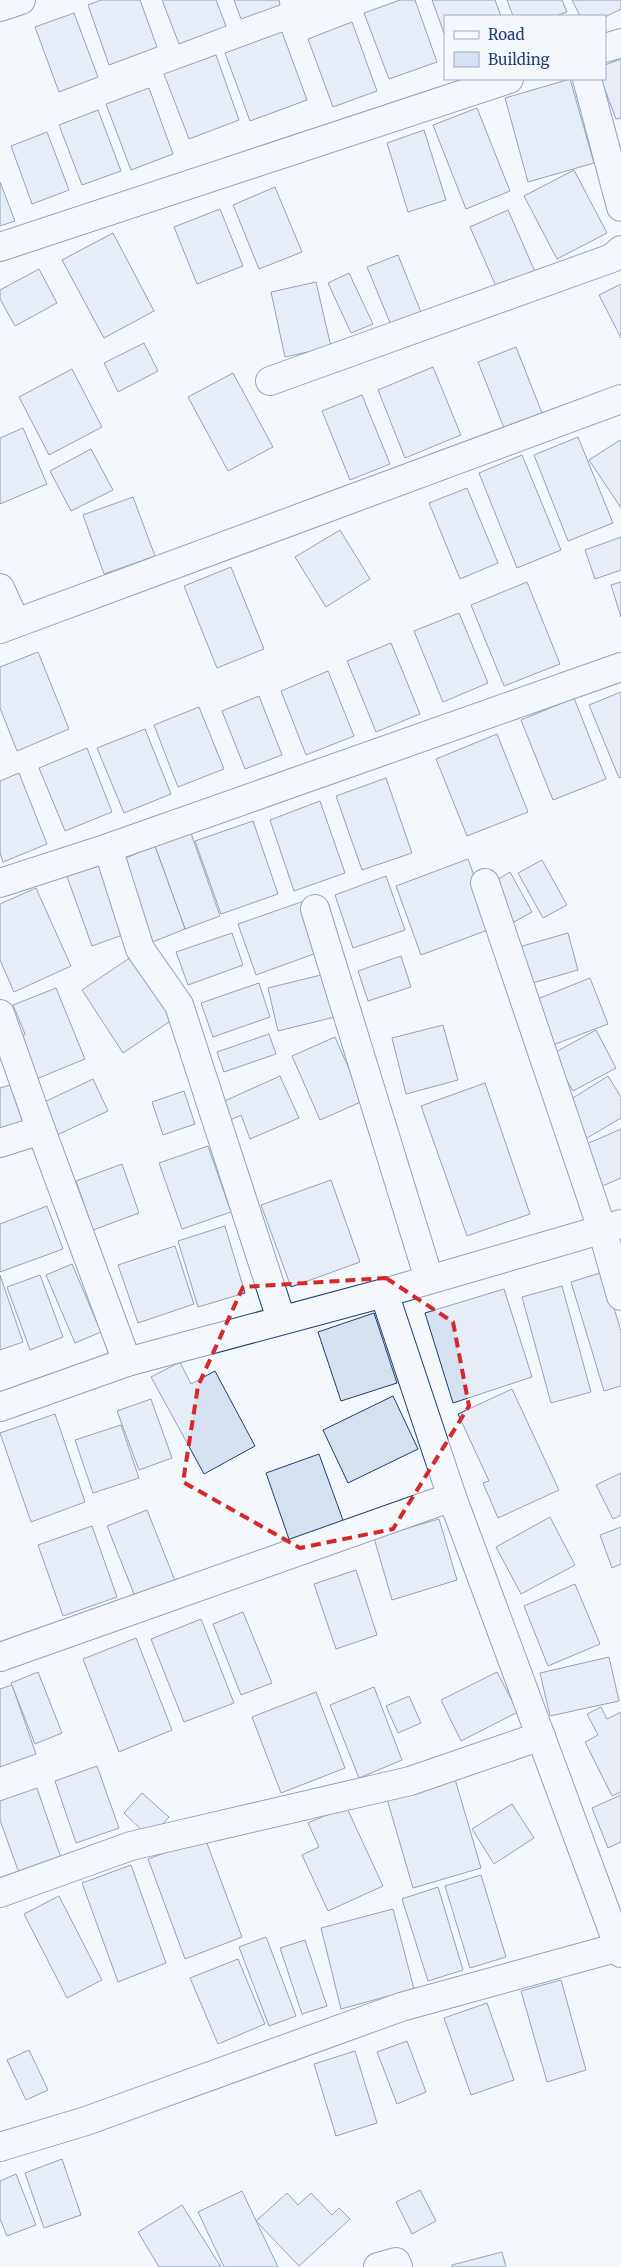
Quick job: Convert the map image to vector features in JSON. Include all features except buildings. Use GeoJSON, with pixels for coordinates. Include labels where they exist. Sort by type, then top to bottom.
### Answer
{"type":"FeatureCollection","features":[{"type":"Feature","properties":{"kind":"street"},"geometry":{"type":"LineString","coordinates":[[0,7],[21,0]]}},
{"type":"Feature","properties":{"kind":"street"},"geometry":{"type":"LineString","coordinates":[[606,48],[621,43]]}},
{"type":"Feature","properties":{"kind":"street"},"geometry":{"type":"LineString","coordinates":[[0,247],[506,80]]}},
{"type":"Feature","properties":{"kind":"street"},"geometry":{"type":"LineString","coordinates":[[588,80],[621,207]]}},
{"type":"Feature","properties":{"kind":"street"},"geometry":{"type":"LineString","coordinates":[[270,381],[612,258],[621,250]]}},
{"type":"Feature","properties":{"kind":"street"},"geometry":{"type":"LineString","coordinates":[[0,588],[8,626],[621,400]]}},
{"type":"Feature","properties":{"kind":"street"},"geometry":{"type":"LineString","coordinates":[[0,883],[108,848],[621,666]]}},
{"type":"Feature","properties":{"kind":"street"},"geometry":{"type":"LineString","coordinates":[[108,848],[140,949],[179,1005],[281,1319]]}},
{"type":"Feature","properties":{"kind":"street"},"geometry":{"type":"LineString","coordinates":[[485,883],[611,1226],[621,1296]]}},
{"type":"Feature","properties":{"kind":"street"},"geometry":{"type":"LineString","coordinates":[[316,908],[429,1279]]}},
{"type":"Feature","properties":{"kind":"street"},"geometry":{"type":"LineString","coordinates":[[0,1014],[40,1130],[127,1362]]}},
{"type":"Feature","properties":{"kind":"street"},"geometry":{"type":"LineString","coordinates":[[0,1144],[40,1130]]}},
{"type":"Feature","properties":{"kind":"street"},"geometry":{"type":"LineString","coordinates":[[0,1407],[127,1362],[281,1319],[384,1293],[611,1226]]}},
{"type":"Feature","properties":{"kind":"street"},"geometry":{"type":"LineString","coordinates":[[0,2147],[86,2121],[401,2007],[620,1950],[452,1497],[384,1293]]}},
{"type":"Feature","properties":{"kind":"street"},"geometry":{"type":"LineString","coordinates":[[0,1658],[452,1497]]}},
{"type":"Feature","properties":{"kind":"street"},"geometry":{"type":"LineString","coordinates":[[0,1892],[131,1846],[410,1781],[541,1736]]}},
{"type":"Feature","properties":{"kind":"street"},"geometry":{"type":"LineString","coordinates":[[378,2267],[396,2262],[398,2267]]}},
{"type":"Feature","properties":{"kind":"highlighted area"},"geometry":{"type":"Polygon","coordinates":[[[386,1278],[453,1322],[469,1406],[393,1529],[300,1548],[183,1482],[198,1386],[243,1287],[386,1278]]]}}]}
